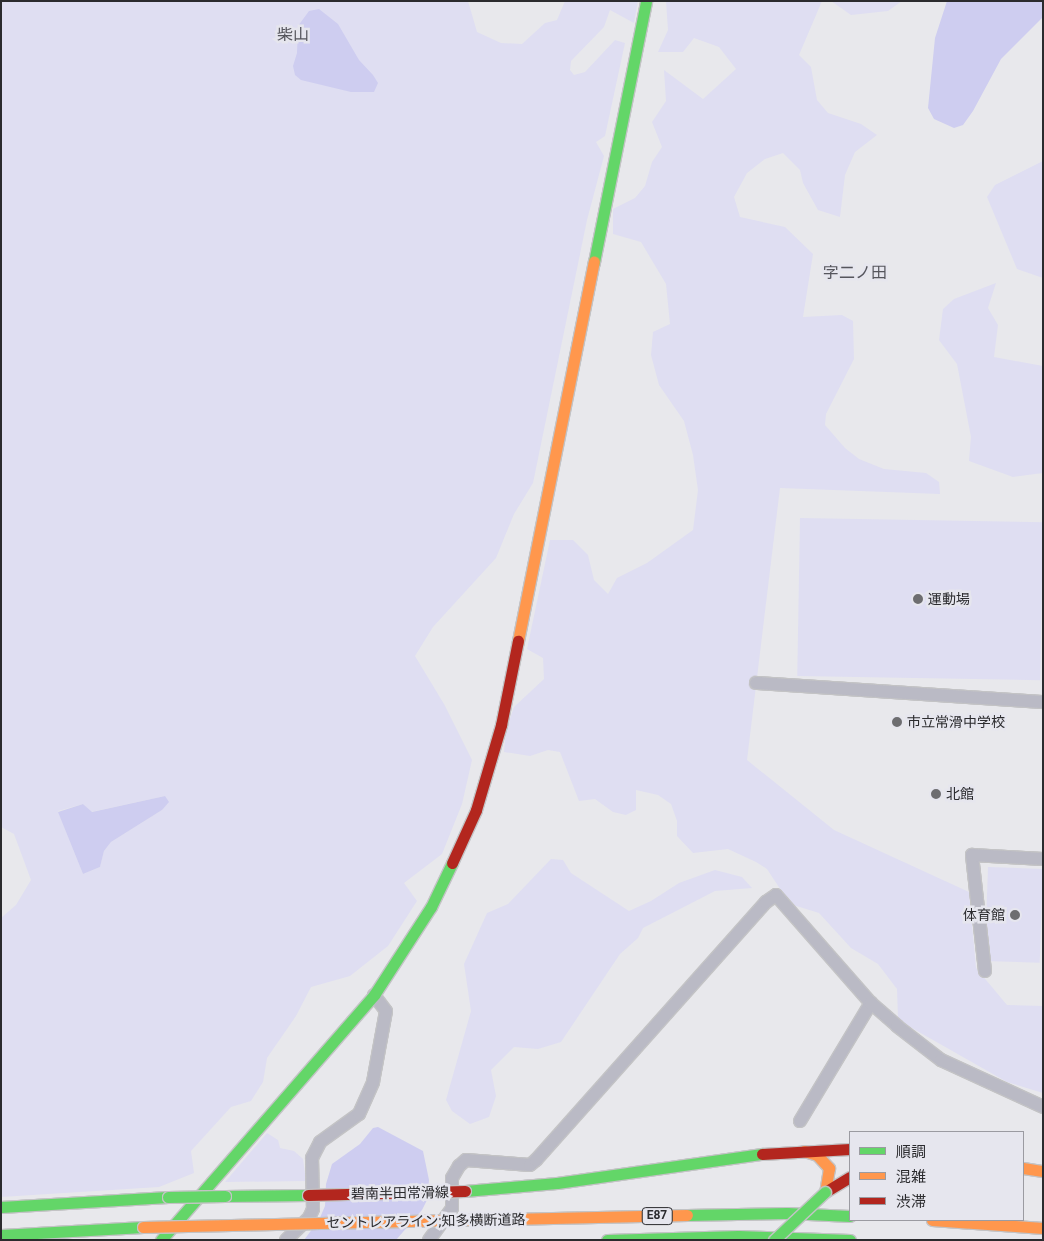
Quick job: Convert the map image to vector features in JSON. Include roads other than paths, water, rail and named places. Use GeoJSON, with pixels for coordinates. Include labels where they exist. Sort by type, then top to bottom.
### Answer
{"type":"FeatureCollection","features":[{"type":"Feature","properties":{"kind":"main road"},"geometry":{"type":"LineString","coordinates":[[161,1240],[374,995],[431,907],[476,810],[501,725],[646,1]]}},
{"type":"Feature","properties":{"kind":"main road","name":"碧南半田常滑線"},"geometry":{"type":"LineString","coordinates":[[1,1207],[168,1197],[465,1191],[557,1183],[720,1158],[796,1150],[849,1149]]}},
{"type":"Feature","properties":{"kind":"main road","name":"碧南半田常滑線"},"geometry":{"type":"LineString","coordinates":[[796,1150],[817,1155],[824,1161],[829,1168],[826,1192]]}},
{"type":"Feature","properties":{"kind":"main road"},"geometry":{"type":"LineString","coordinates":[[1024,1168],[1043,1171]]}},
{"type":"Feature","properties":{"kind":"main road"},"geometry":{"type":"LineString","coordinates":[[774,1240],[826,1192],[849,1178]]}},
{"type":"Feature","properties":{"kind":"main road","name":"セントレアライン;知多横断道路"},"geometry":{"type":"LineString","coordinates":[[1,1235],[143,1227],[787,1213],[849,1216]]}},
{"type":"Feature","properties":{"kind":"main road"},"geometry":{"type":"LineString","coordinates":[[946,1221],[1043,1228]]}},
{"type":"Feature","properties":{"kind":"main road","name":"E87"},"geometry":{"type":"LineString","coordinates":[[607,1240],[738,1236],[850,1240]]}},
{"type":"Feature","properties":{"kind":"street"},"geometry":{"type":"LineString","coordinates":[[756,683],[1043,702]]}},
{"type":"Feature","properties":{"kind":"street"},"geometry":{"type":"LineString","coordinates":[[985,971],[972,855],[1043,858]]}},
{"type":"Feature","properties":{"kind":"street"},"geometry":{"type":"LineString","coordinates":[[429,1240],[452,1208],[452,1178],[459,1166],[466,1160],[530,1165],[536,1160],[584,1102],[770,898],[776,895],[870,1003],[941,1060],[1043,1107]]}},
{"type":"Feature","properties":{"kind":"street"},"geometry":{"type":"LineString","coordinates":[[286,1240],[309,1218],[313,1209],[312,1158],[320,1142],[359,1114],[373,1082],[386,1011],[374,995]]}},
{"type":"Feature","properties":{"kind":"street"},"geometry":{"type":"LineString","coordinates":[[800,1121],[870,1003]]}},
{"type":"Feature","properties":{"kind":"water"},"geometry":{"type":"Polygon","coordinates":[[[947,1],[1043,1],[1043,17],[1001,59],[973,111],[963,125],[954,128],[934,119],[928,108],[935,38],[947,1]]]}},
{"type":"Feature","properties":{"kind":"water"},"geometry":{"type":"Polygon","coordinates":[[[319,9],[338,24],[359,60],[373,75],[378,83],[374,92],[351,92],[301,80],[295,75],[293,66],[297,53],[298,26],[309,11],[319,9]]]}},
{"type":"Feature","properties":{"kind":"water"},"geometry":{"type":"Polygon","coordinates":[[[165,796],[169,802],[162,810],[111,842],[104,851],[100,867],[83,874],[58,812],[83,804],[92,812],[165,796]]]}},
{"type":"Feature","properties":{"kind":"water"},"geometry":{"type":"Polygon","coordinates":[[[378,1127],[423,1151],[429,1180],[427,1200],[422,1210],[396,1240],[304,1240],[319,1220],[325,1206],[326,1184],[332,1164],[360,1144],[373,1128],[378,1127]]]}},
{"type":"Feature","properties":{"kind":"place","name":"運動場"},"geometry":{"type":"Point","coordinates":[918,599]}},
{"type":"Feature","properties":{"kind":"place","name":"市立常滑中学校"},"geometry":{"type":"Point","coordinates":[897,722]}},
{"type":"Feature","properties":{"kind":"place","name":"北館"},"geometry":{"type":"Point","coordinates":[936,794]}},
{"type":"Feature","properties":{"kind":"place","name":"体育館"},"geometry":{"type":"Point","coordinates":[1015,915]}},
{"type":"Feature","properties":{"kind":"district","name":"柴山"},"geometry":{"type":"Point","coordinates":[293,35]}},
{"type":"Feature","properties":{"kind":"district","name":"字二ノ田"},"geometry":{"type":"Point","coordinates":[855,273]}}]}
